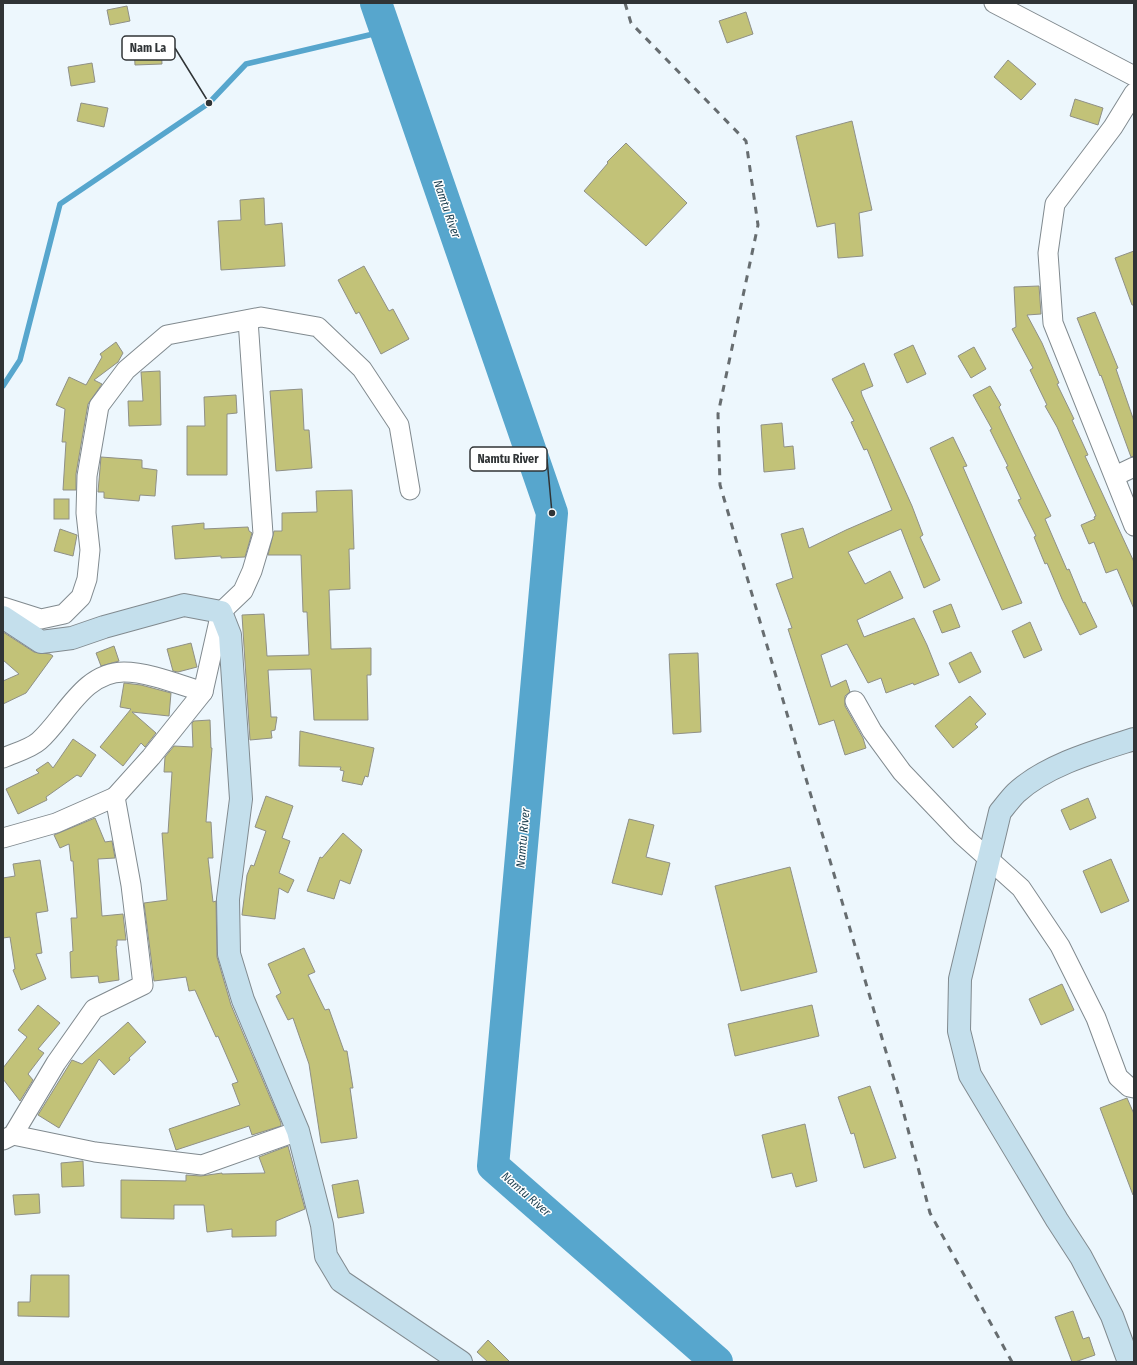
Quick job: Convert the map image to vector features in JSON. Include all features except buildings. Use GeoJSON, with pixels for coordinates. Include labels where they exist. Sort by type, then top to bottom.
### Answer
{"type":"FeatureCollection","features":[{"type":"Feature","properties":{"kind":"street"},"geometry":{"type":"LineString","coordinates":[[994,3],[1134,76]]}},
{"type":"Feature","properties":{"kind":"street"},"geometry":{"type":"LineString","coordinates":[[1134,93],[1113,127],[1055,204],[1048,253],[1052,323],[1134,526]]}},
{"type":"Feature","properties":{"kind":"street"},"geometry":{"type":"LineString","coordinates":[[3,607],[41,619],[64,614],[81,597],[87,579],[90,550],[86,513],[86,476],[99,406],[126,370],[167,335],[261,317],[318,328],[362,369],[399,425],[410,490]]}},
{"type":"Feature","properties":{"kind":"street"},"geometry":{"type":"LineString","coordinates":[[3,838],[56,823],[115,797],[151,757],[203,692],[221,612],[243,590],[252,571],[263,534],[248,320]]}},
{"type":"Feature","properties":{"kind":"street"},"geometry":{"type":"LineString","coordinates":[[1115,476],[1134,467]]}},
{"type":"Feature","properties":{"kind":"street"},"geometry":{"type":"LineString","coordinates":[[3,617],[42,642],[72,638],[104,627],[184,605],[221,612]]}},
{"type":"Feature","properties":{"kind":"street"},"geometry":{"type":"LineString","coordinates":[[221,612],[230,635],[241,798],[228,899],[229,954],[243,1000],[298,1132],[322,1225],[326,1256],[341,1282],[461,1362]]}},
{"type":"Feature","properties":{"kind":"street"},"geometry":{"type":"LineString","coordinates":[[3,758],[38,742],[79,694],[98,678],[123,672],[146,675],[203,692]]}},
{"type":"Feature","properties":{"kind":"street"},"geometry":{"type":"LineString","coordinates":[[856,701],[872,731],[902,772],[962,835],[1021,888],[1060,946],[1096,1018],[1118,1077],[1129,1087],[1134,1088]]}},
{"type":"Feature","properties":{"kind":"street"},"geometry":{"type":"LineString","coordinates":[[1129,1362],[1112,1316],[1081,1256],[1057,1220],[970,1075],[958,1031],[960,979],[1000,812],[1016,793],[1044,774],[1087,754],[1134,739]]}},
{"type":"Feature","properties":{"kind":"street"},"geometry":{"type":"LineString","coordinates":[[115,797],[131,885],[143,986],[94,1009],[8,1138],[95,1152],[202,1164],[298,1132]]}},
{"type":"Feature","properties":{"kind":"waterway","name":"Namtu River"},"geometry":{"type":"LineString","coordinates":[[376,3],[552,513],[493,1166],[717,1362]]}},
{"type":"Feature","properties":{"kind":"waterway"},"geometry":{"type":"LineString","coordinates":[[3,386],[20,360],[60,204],[209,103],[246,64],[386,31]]}},
{"type":"Feature","properties":{"kind":"railway"},"geometry":{"type":"LineString","coordinates":[[625,3],[631,23],[746,141],[758,225],[718,414],[720,485],[901,1103],[930,1213],[1012,1362]]}},
{"type":"Feature","properties":{"kind":"place","name":"Nam La"},"geometry":{"type":"Point","coordinates":[209,103]}},
{"type":"Feature","properties":{"kind":"place","name":"Namtu River"},"geometry":{"type":"Point","coordinates":[552,513]}}]}
